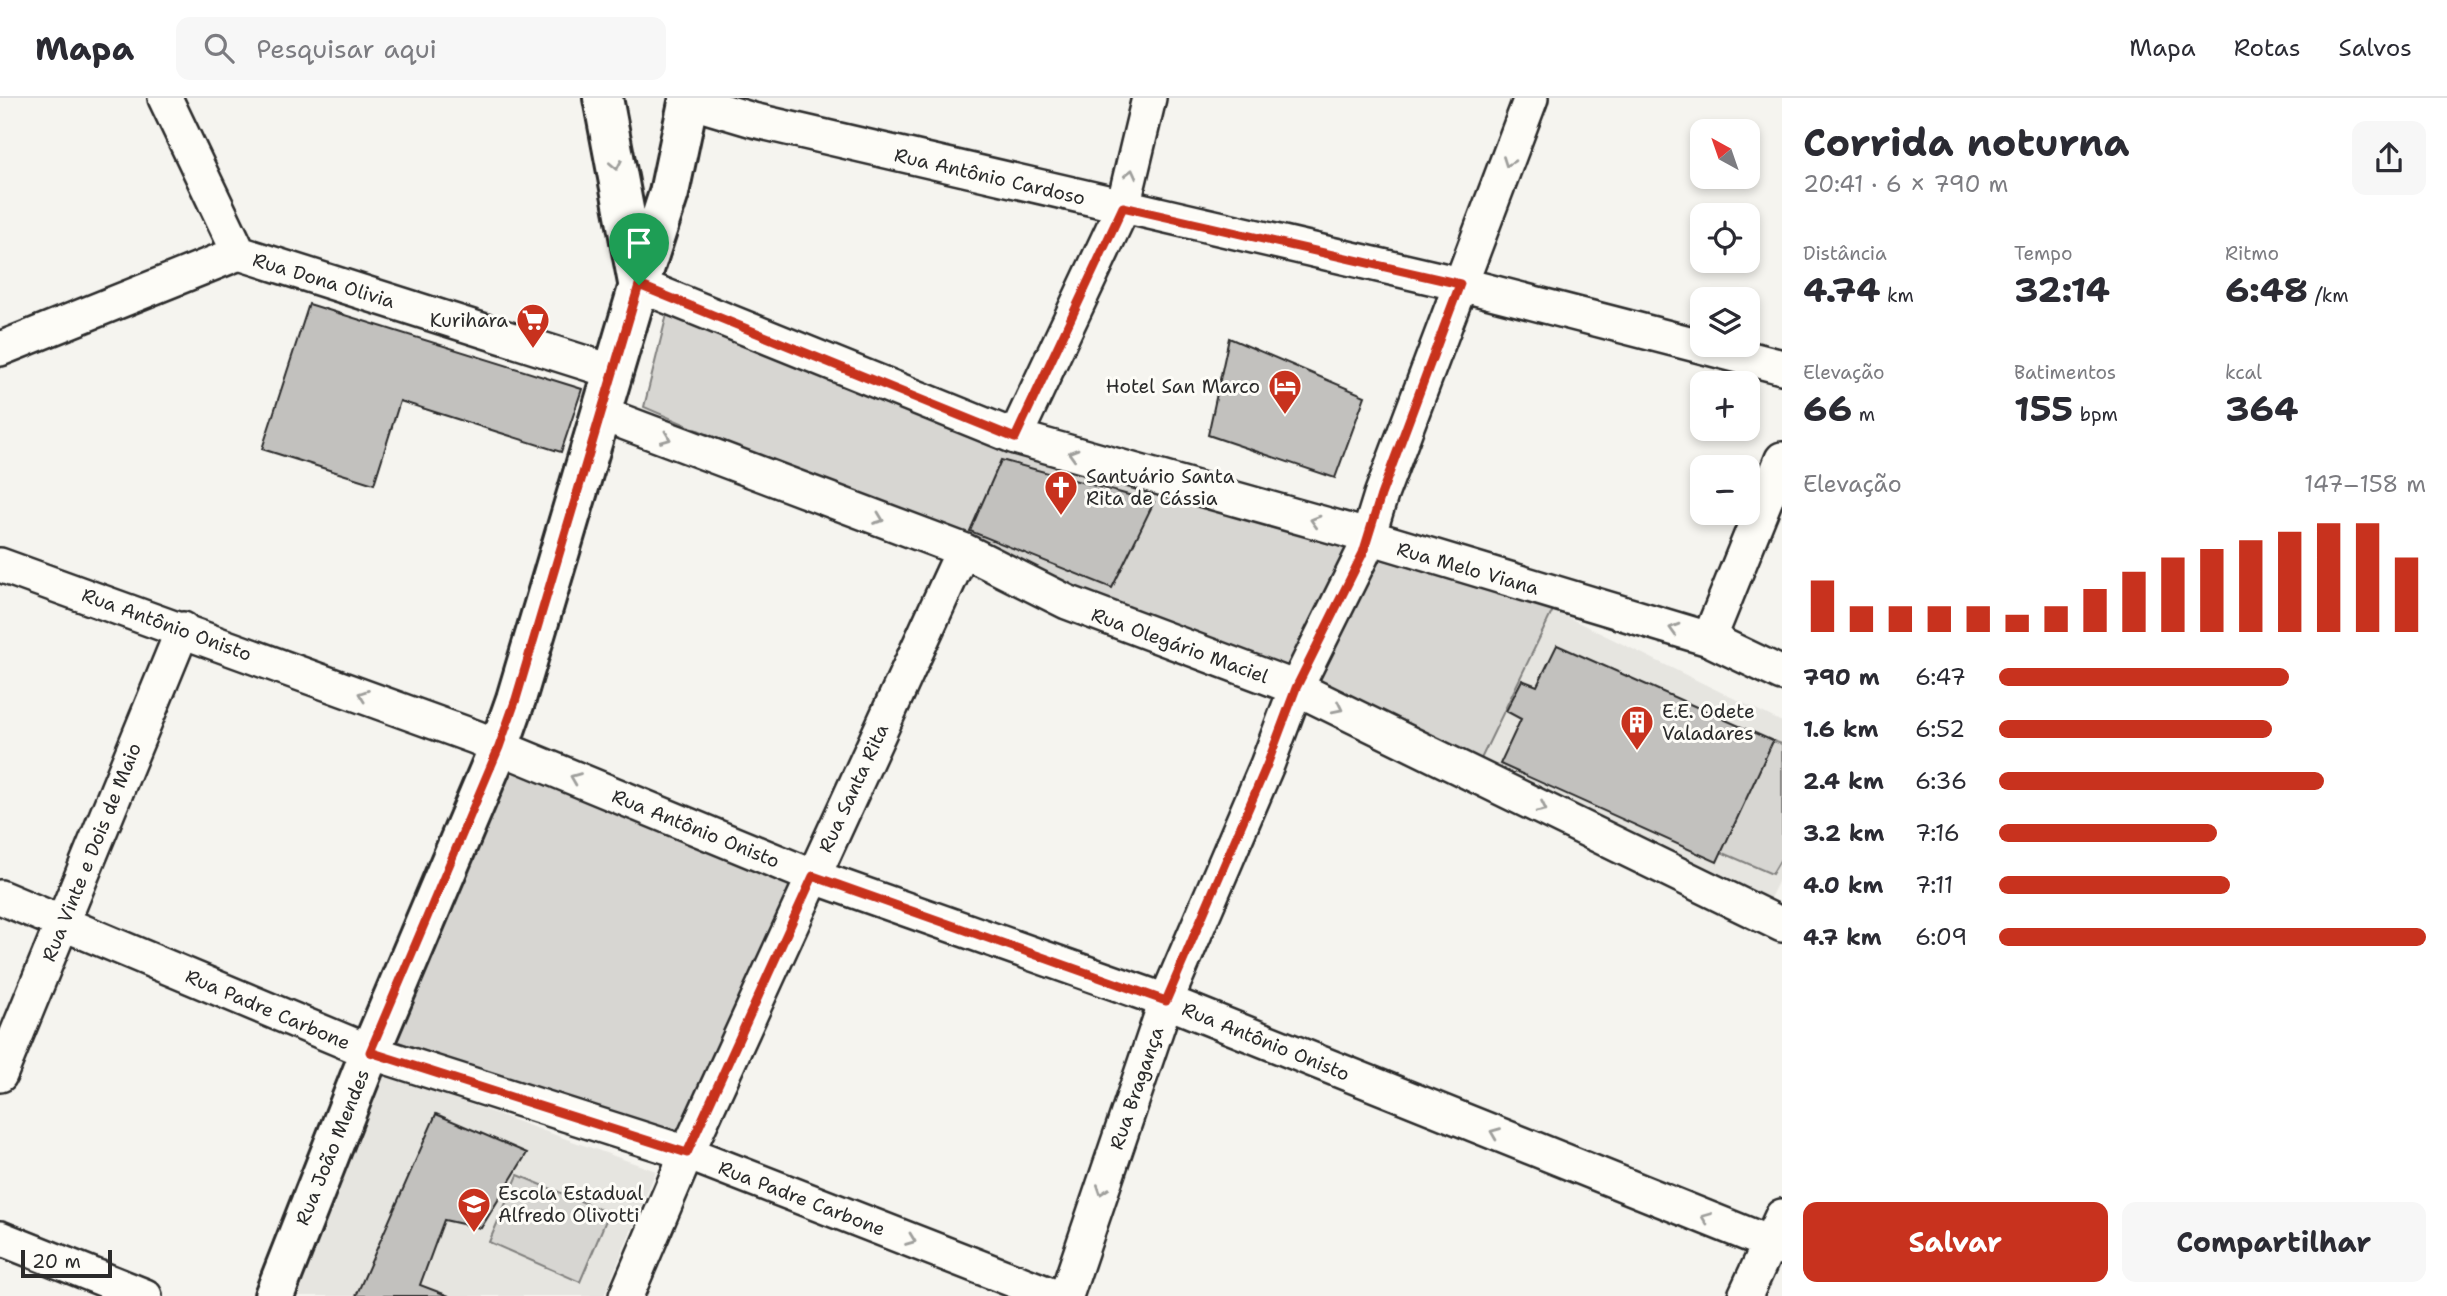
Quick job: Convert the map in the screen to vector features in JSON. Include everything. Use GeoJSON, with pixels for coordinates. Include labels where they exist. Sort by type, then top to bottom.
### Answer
{"type":"FeatureCollection","features":[{"type":"Feature","properties":{"kind":"street"},"geometry":{"type":"LineString","coordinates":[[165,98],[239,253]]}},
{"type":"Feature","properties":{"kind":"street"},"geometry":{"type":"LineString","coordinates":[[603,98],[639,285]]}},
{"type":"Feature","properties":{"kind":"street"},"geometry":{"type":"LineString","coordinates":[[1015,438],[1123,207],[1149,98]]}},
{"type":"Feature","properties":{"kind":"street","name":"Rua Bragança"},"geometry":{"type":"LineString","coordinates":[[1066,1296],[1166,1001],[1267,765],[1296,688],[1363,553],[1381,495],[1531,98]]}},
{"type":"Feature","properties":{"kind":"street","name":"Rua João Mendes"},"geometry":{"type":"LineString","coordinates":[[274,1296],[370,1052],[499,747],[669,193],[689,100]]}},
{"type":"Feature","properties":{"kind":"street","name":"Rua Antônio Cardoso"},"geometry":{"type":"LineString","coordinates":[[689,100],[753,120],[1460,284],[1782,367]]}},
{"type":"Feature","properties":{"kind":"street","name":"Rua Dona Olivia"},"geometry":{"type":"LineString","coordinates":[[0,349],[239,253],[614,372]]}},
{"type":"Feature","properties":{"kind":"street","name":"Rua Melo Viana"},"geometry":{"type":"LineString","coordinates":[[639,285],[1015,438],[1368,538],[1709,639],[1782,674]]}},
{"type":"Feature","properties":{"kind":"street","name":"Rua Olegário Maciel"},"geometry":{"type":"LineString","coordinates":[[602,414],[963,550],[1067,603],[1296,688],[1782,925]]}},
{"type":"Feature","properties":{"kind":"street"},"geometry":{"type":"LineString","coordinates":[[1709,639],[1782,459]]}},
{"type":"Feature","properties":{"kind":"street","name":"Rua Santa Rita"},"geometry":{"type":"LineString","coordinates":[[626,1296],[687,1153],[963,550]]}},
{"type":"Feature","properties":{"kind":"street","name":"Rua Antônio Onisto"},"geometry":{"type":"LineString","coordinates":[[0,565],[183,629],[499,747],[813,876],[1166,1001],[1778,1236]]}},
{"type":"Feature","properties":{"kind":"street","name":"Rua Vinte e Dois de Maio"},"geometry":{"type":"LineString","coordinates":[[0,1075],[183,629]]}},
{"type":"Feature","properties":{"kind":"street","name":"Rua Padre Carbone"},"geometry":{"type":"LineString","coordinates":[[0,897],[370,1052],[687,1153],[1054,1296]]}},
{"type":"Feature","properties":{"kind":"street"},"geometry":{"type":"LineString","coordinates":[[1745,1296],[1778,1236]]}},
{"type":"Feature","properties":{"kind":"street"},"geometry":{"type":"LineString","coordinates":[[0,1238],[145,1296]]}},
{"type":"Feature","properties":{"kind":"shaded area"},"geometry":{"type":"Polygon","coordinates":[[[667,314],[1008,448],[1553,610],[1479,763],[644,407],[667,314]]]}},
{"type":"Feature","properties":{"kind":"shaded area","name":"E.E. Odete Valadares"},"geometry":{"type":"Polygon","coordinates":[[[1553,610],[1782,722],[1782,874],[1758,922],[1479,763],[1553,610]]]}},
{"type":"Feature","properties":{"kind":"shaded area"},"geometry":{"type":"Polygon","coordinates":[[[1773,741],[1782,744],[1782,857],[1772,874],[1721,852],[1773,741]]]}},
{"type":"Feature","properties":{"kind":"shaded area"},"geometry":{"type":"Polygon","coordinates":[[[506,758],[797,884],[683,1140],[387,1038],[506,758]]]}},
{"type":"Feature","properties":{"kind":"shaded area","name":"Escola Estadual Alfredo Olivotti"},"geometry":{"type":"Polygon","coordinates":[[[385,1074],[656,1171],[604,1296],[291,1296],[385,1074]]]}},
{"type":"Feature","properties":{"kind":"shaded area"},"geometry":{"type":"Polygon","coordinates":[[[518,1175],[609,1213],[580,1282],[489,1242],[518,1175]]]}},
{"type":"Feature","properties":{"kind":"building"},"geometry":{"type":"Polygon","coordinates":[[[309,304],[582,389],[561,452],[400,401],[374,484],[262,449],[309,304]]]}},
{"type":"Feature","properties":{"kind":"building","name":"Hotel San Marco"},"geometry":{"type":"Polygon","coordinates":[[[1229,338],[1365,396],[1335,478],[1208,435],[1229,338]]]}},
{"type":"Feature","properties":{"kind":"building","name":"Santuário Santa Rita de Cássia"},"geometry":{"type":"Polygon","coordinates":[[[1001,460],[1154,502],[1112,588],[970,531],[1001,460]]]}},
{"type":"Feature","properties":{"kind":"building","name":"E.E. Odete Valadares"},"geometry":{"type":"Polygon","coordinates":[[[1557,645],[1773,741],[1717,862],[1500,764],[1521,719],[1506,711],[1522,680],[1537,686],[1557,645]]]}},
{"type":"Feature","properties":{"kind":"building"},"geometry":{"type":"Polygon","coordinates":[[[436,1114],[527,1153],[481,1228],[444,1220],[420,1285],[449,1296],[356,1296],[436,1114]]]}},
{"type":"Feature","properties":{"kind":"place","name":"Kurihara"},"geometry":{"type":"Point","coordinates":[533,350]}},
{"type":"Feature","properties":{"kind":"place","name":"Hotel San Marco"},"geometry":{"type":"Point","coordinates":[1285,416]}},
{"type":"Feature","properties":{"kind":"place","name":"Santuário Santa Rita de Cássia"},"geometry":{"type":"Point","coordinates":[1061,517]}},
{"type":"Feature","properties":{"kind":"place","name":"E.E. Odete Valadares"},"geometry":{"type":"Point","coordinates":[1637,752]}},
{"type":"Feature","properties":{"kind":"place","name":"Escola Estadual Alfredo Olivotti"},"geometry":{"type":"Point","coordinates":[474,1234]}},
{"type":"Feature","properties":{"kind":"route"},"geometry":{"type":"LineString","coordinates":[[1123,207],[1460,284],[1381,495],[1363,553],[1296,688],[1267,765],[1166,1001],[813,876],[687,1153],[370,1052],[499,747],[516,699],[639,285],[1015,438],[1123,207]]}}]}
